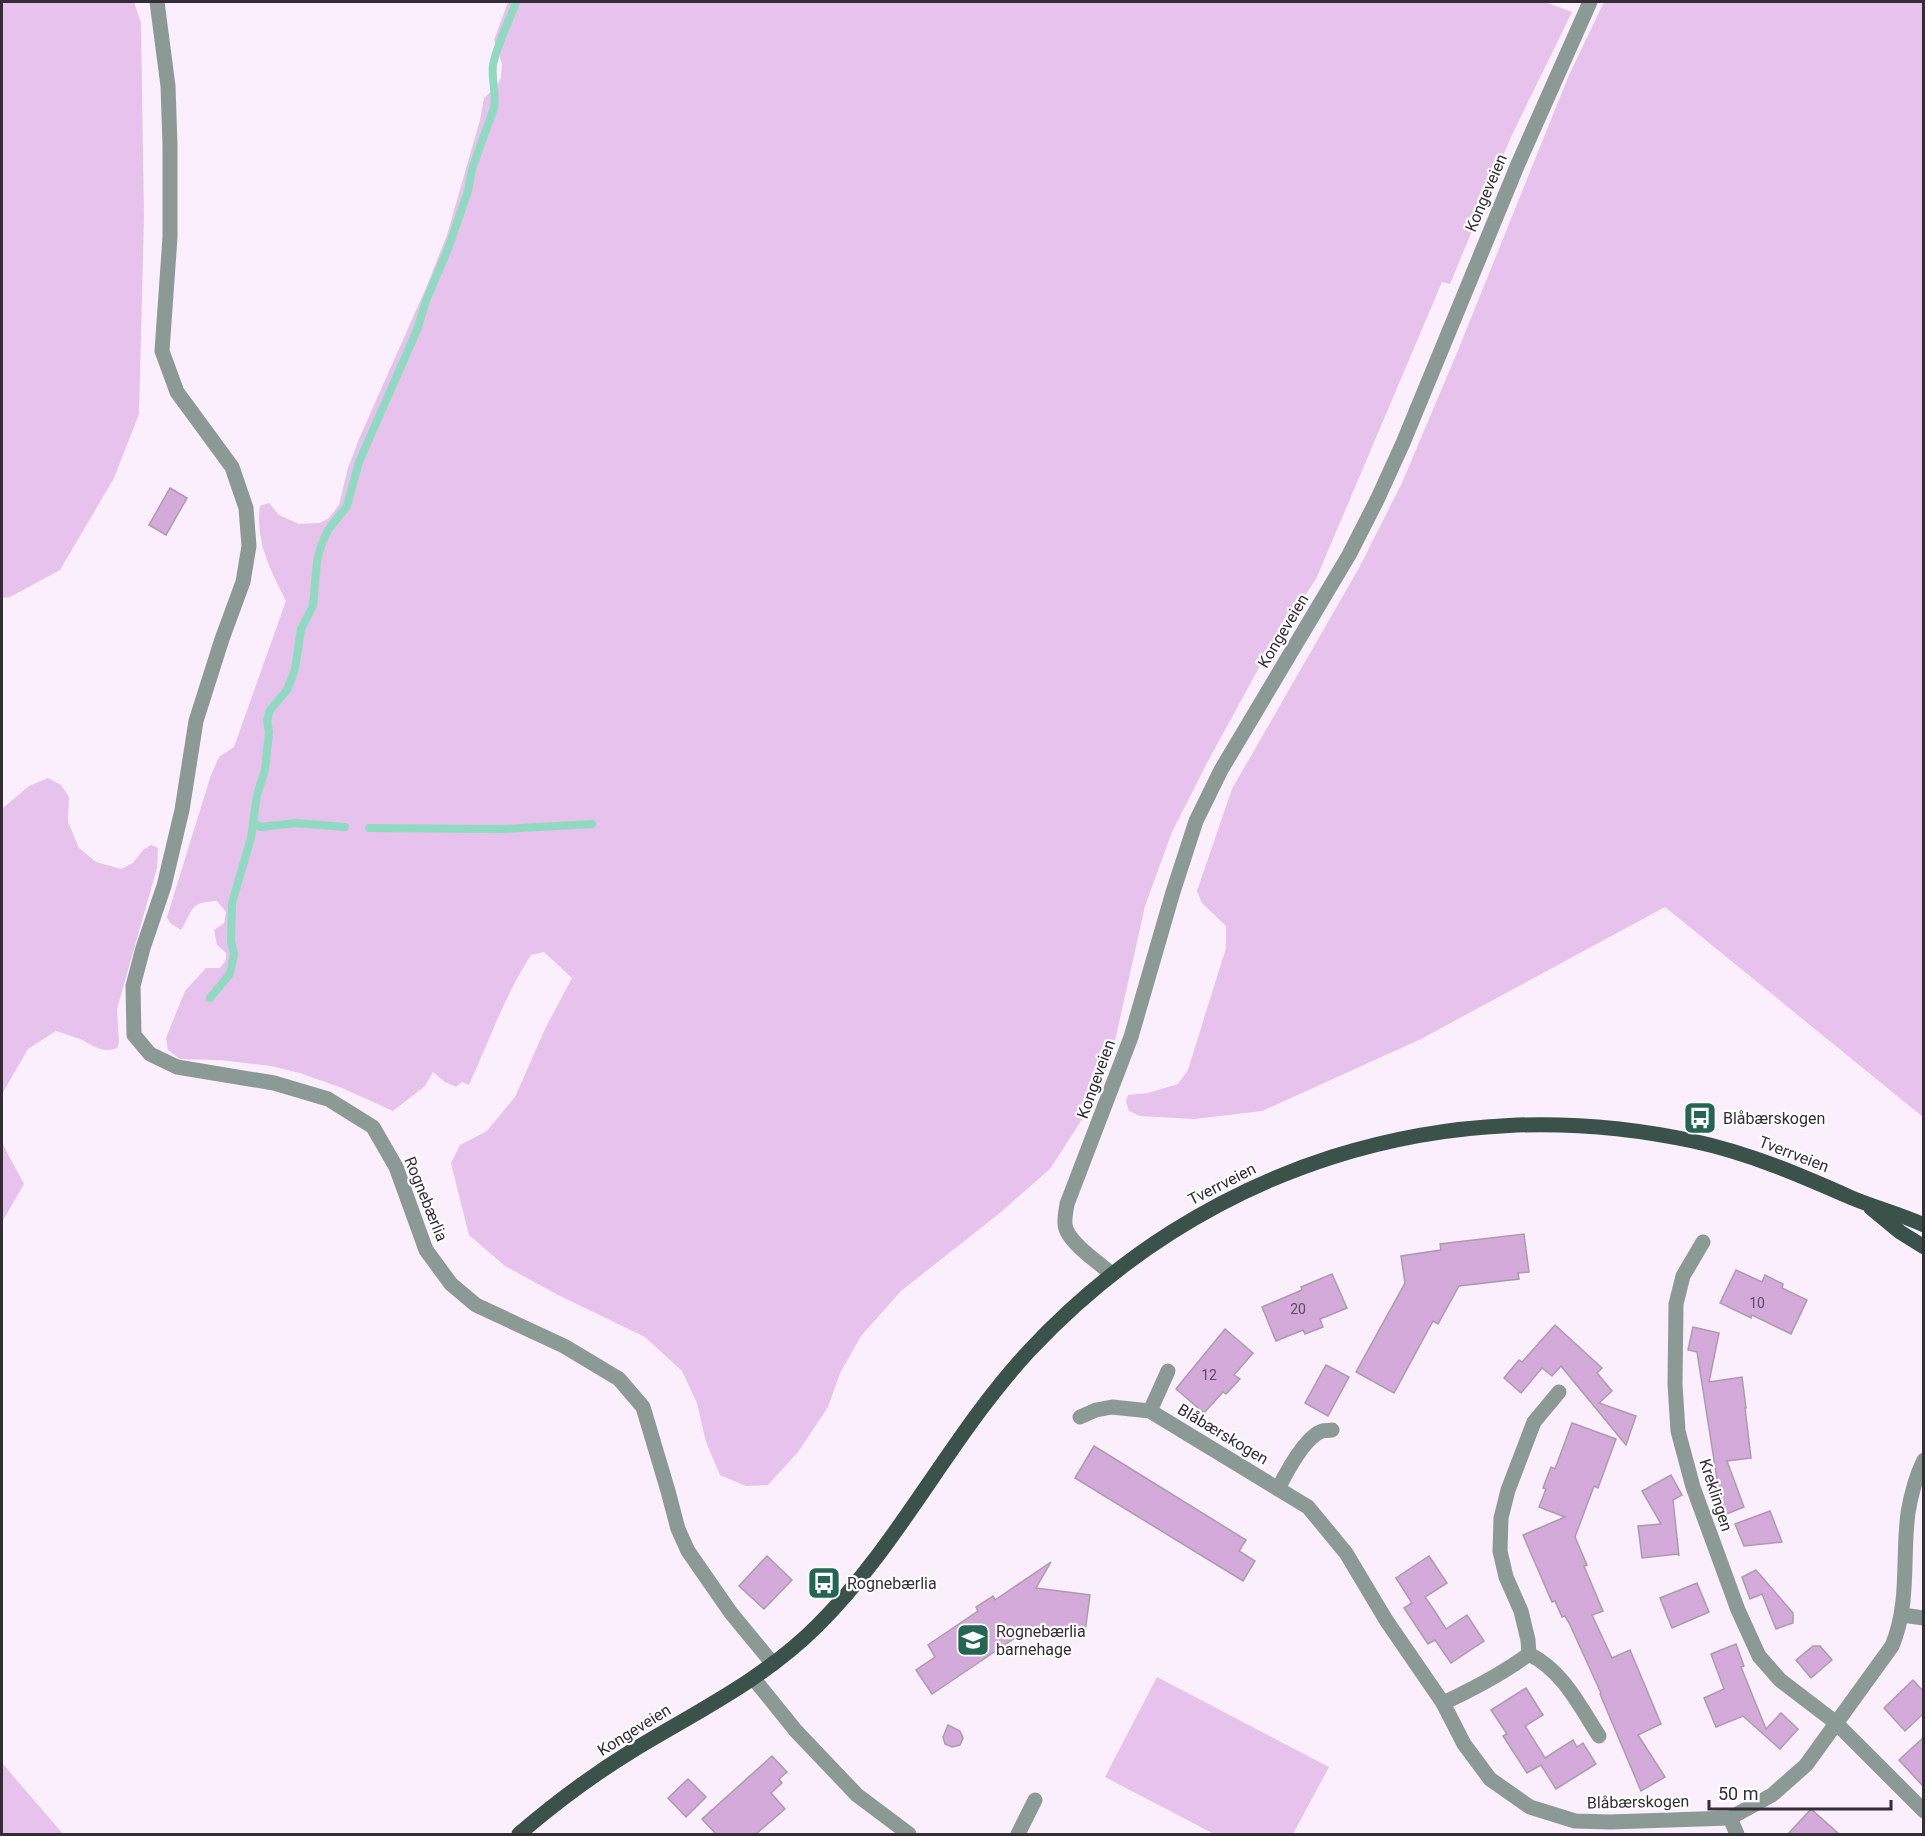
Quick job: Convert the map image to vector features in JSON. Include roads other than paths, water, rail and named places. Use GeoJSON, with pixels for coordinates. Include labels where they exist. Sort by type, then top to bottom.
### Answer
{"type":"FeatureCollection","features":[{"type":"Feature","properties":{"kind":"main road","name":"Tverrveien"},"geometry":{"type":"LineString","coordinates":[[773,1664],[823,1620],[855,1584],[1000,1387],[1026,1354],[1068,1313],[1112,1274],[1182,1226],[1240,1194],[1285,1174],[1354,1150],[1429,1133],[1485,1126],[1547,1123],[1579,1125],[1616,1128],[1694,1141],[1764,1161],[1923,1225]]}},
{"type":"Feature","properties":{"kind":"main road","name":"Tverrveien"},"geometry":{"type":"LineString","coordinates":[[1864,1202],[1900,1232],[1923,1247]]}},
{"type":"Feature","properties":{"kind":"main road","name":"Kongeveien"},"geometry":{"type":"LineString","coordinates":[[519,1834],[554,1805],[632,1751],[754,1679],[773,1664]]}},
{"type":"Feature","properties":{"kind":"street","name":"Rognebærlia"},"geometry":{"type":"LineString","coordinates":[[157,2],[168,86],[170,145],[170,237],[162,351],[177,392],[232,467],[246,508],[249,546],[243,582],[196,721],[182,810],[164,886],[133,986],[134,1035],[150,1054],[177,1067],[274,1083],[328,1099],[373,1127],[396,1167],[426,1251],[451,1284],[476,1305],[564,1346],[619,1379],[643,1407],[678,1529],[688,1551],[731,1613],[773,1664]]}},
{"type":"Feature","properties":{"kind":"street","name":"Kongeveien"},"geometry":{"type":"LineString","coordinates":[[1112,1274],[1072,1238],[1066,1229],[1067,1204],[1131,1037],[1173,891],[1196,821],[1221,770],[1349,555],[1377,500],[1522,155],[1590,2]]}},
{"type":"Feature","properties":{"kind":"street","name":"Kreklingen"},"geometry":{"type":"LineString","coordinates":[[1703,1242],[1683,1276],[1676,1304],[1675,1384],[1678,1431],[1693,1487],[1738,1610],[1759,1656],[1780,1680],[1835,1722],[1923,1811]]}},
{"type":"Feature","properties":{"kind":"street","name":"Blåbærskogen"},"geometry":{"type":"LineString","coordinates":[[1150,1410],[1167,1371]]}},
{"type":"Feature","properties":{"kind":"street"},"geometry":{"type":"LineString","coordinates":[[1529,1654],[1521,1611],[1506,1577],[1500,1551],[1501,1518],[1508,1490],[1534,1422],[1559,1392]]}},
{"type":"Feature","properties":{"kind":"street","name":"Blåbærskogen"},"geometry":{"type":"LineString","coordinates":[[1080,1417],[1096,1410],[1112,1407],[1150,1410],[1308,1507],[1346,1552],[1386,1620],[1443,1703],[1464,1743],[1490,1779],[1530,1807],[1575,1821],[1730,1818],[1772,1795],[1806,1765],[1892,1646],[1902,1615],[1908,1514],[1923,1460]]}},
{"type":"Feature","properties":{"kind":"street","name":"Blåbærskogen"},"geometry":{"type":"LineString","coordinates":[[1278,1489],[1294,1460],[1309,1441],[1321,1431],[1332,1430]]}},
{"type":"Feature","properties":{"kind":"street"},"geometry":{"type":"LineString","coordinates":[[1902,1615],[1923,1618]]}},
{"type":"Feature","properties":{"kind":"street"},"geometry":{"type":"LineString","coordinates":[[1443,1703],[1510,1668],[1529,1654]]}},
{"type":"Feature","properties":{"kind":"street"},"geometry":{"type":"LineString","coordinates":[[1529,1654],[1545,1662],[1565,1682],[1599,1736]]}},
{"type":"Feature","properties":{"kind":"street"},"geometry":{"type":"LineString","coordinates":[[754,1679],[796,1731],[857,1795],[909,1834]]}},
{"type":"Feature","properties":{"kind":"street"},"geometry":{"type":"LineString","coordinates":[[1018,1834],[1035,1800]]}},
{"type":"Feature","properties":{"kind":"street"},"geometry":{"type":"LineString","coordinates":[[1730,1818],[1737,1834]]}},
{"type":"Feature","properties":{"kind":"waterway"},"geometry":{"type":"LineString","coordinates":[[210,998],[229,975],[231,969],[234,954],[231,941],[232,903],[251,838],[257,795],[265,770],[269,732],[267,720],[270,710],[287,690],[295,669],[301,629],[313,606],[317,561],[321,546],[328,530],[347,506],[359,462],[417,330],[426,301],[449,246],[468,191],[472,169],[494,108],[493,65],[516,2]]}},
{"type":"Feature","properties":{"kind":"waterway"},"geometry":{"type":"LineString","coordinates":[[254,823],[261,827],[296,823],[345,827]]}},
{"type":"Feature","properties":{"kind":"waterway"},"geometry":{"type":"LineString","coordinates":[[369,828],[502,829],[592,824]]}},
{"type":"Feature","properties":{"kind":"place","name":"Blåbærskogen"},"geometry":{"type":"Point","coordinates":[1700,1118]}},
{"type":"Feature","properties":{"kind":"place","name":"Rognebærlia"},"geometry":{"type":"Point","coordinates":[824,1583]}},
{"type":"Feature","properties":{"kind":"place","name":"Rognebærlia barnehage"},"geometry":{"type":"Point","coordinates":[973,1640]}}]}
